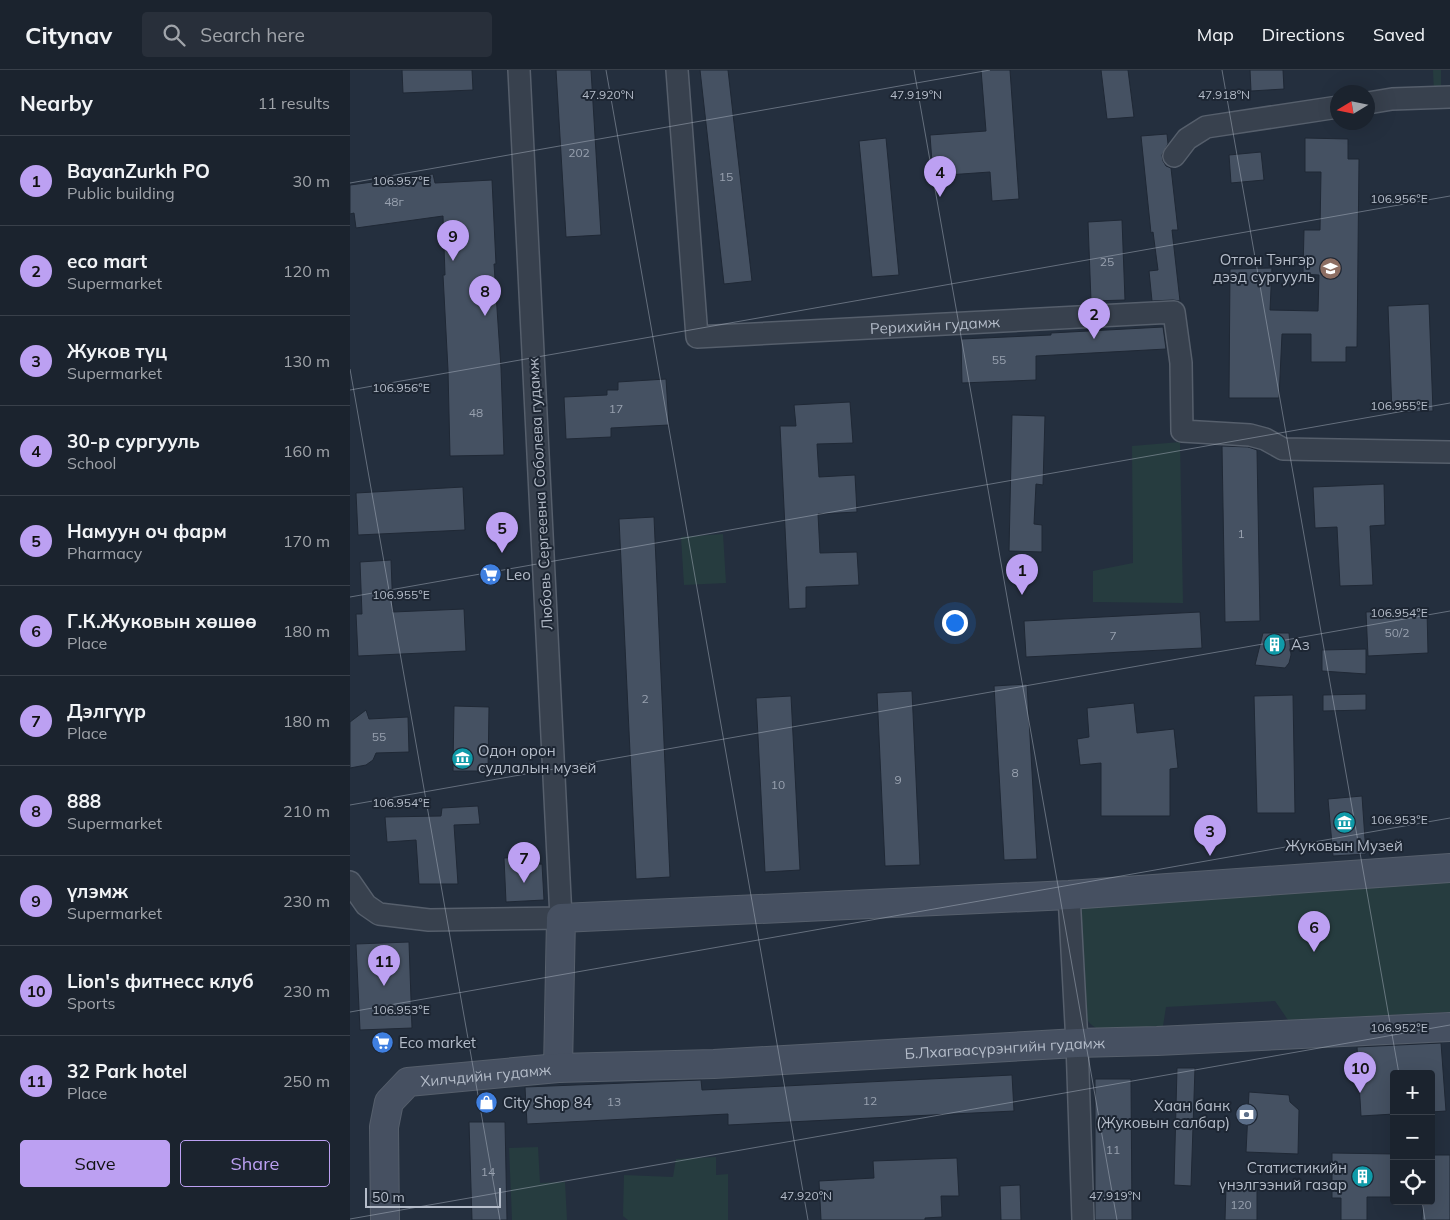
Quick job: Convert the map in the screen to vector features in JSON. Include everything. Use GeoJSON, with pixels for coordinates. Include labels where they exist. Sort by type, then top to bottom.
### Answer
{"type":"FeatureCollection","features":[{"type":"Feature","properties":{"kind":"street","name":"Любовь Сергеевна Соболева гудамж"},"geometry":{"type":"LineString","coordinates":[[519,70],[561,918]]}},
{"type":"Feature","properties":{"kind":"street","name":"Рерихийн гудамж"},"geometry":{"type":"LineString","coordinates":[[677,70],[696,337],[1174,312],[1181,363],[1182,431],[1250,434],[1265,439],[1283,449],[1450,452]]}},
{"type":"Feature","properties":{"kind":"street"},"geometry":{"type":"LineString","coordinates":[[1375,102],[1450,97]]}},
{"type":"Feature","properties":{"kind":"street"},"geometry":{"type":"LineString","coordinates":[[1174,156],[1187,139],[1206,127],[1330,108]]}},
{"type":"Feature","properties":{"kind":"street"},"geometry":{"type":"LineString","coordinates":[[350,882],[366,905],[379,914],[429,920],[561,918],[1069,896],[1450,868]]}},
{"type":"Feature","properties":{"kind":"street"},"geometry":{"type":"LineString","coordinates":[[1069,896],[1078,1043],[1083,1220]]}},
{"type":"Feature","properties":{"kind":"street"},"geometry":{"type":"LineString","coordinates":[[558,1068],[561,918]]}},
{"type":"Feature","properties":{"kind":"street","name":"Б.Лхагвасүрэнгийн гудамж"},"geometry":{"type":"LineString","coordinates":[[558,1068],[714,1064],[1078,1043],[1450,1027]]}},
{"type":"Feature","properties":{"kind":"street","name":"Хилчдийн гудамж"},"geometry":{"type":"LineString","coordinates":[[385,1220],[384,1127],[389,1102],[408,1082],[558,1068]]}},
{"type":"Feature","properties":{"kind":"green space"},"geometry":{"type":"Polygon","coordinates":[[[1433,70],[1441,70],[1441,87],[1434,93],[1433,70]]]}},
{"type":"Feature","properties":{"kind":"green space"},"geometry":{"type":"Polygon","coordinates":[[[1180,442],[1183,603],[1093,602],[1093,571],[1133,563],[1132,446],[1180,442]]]}},
{"type":"Feature","properties":{"kind":"green space"},"geometry":{"type":"Polygon","coordinates":[[[723,534],[726,583],[684,585],[681,537],[723,534]]]}},
{"type":"Feature","properties":{"kind":"green space"},"geometry":{"type":"Polygon","coordinates":[[[1450,881],[1450,1012],[1288,1020],[1275,1001],[1166,1007],[1163,1026],[1100,1030],[1090,1023],[1083,1012],[1078,918],[1085,904],[1450,881]]]}},
{"type":"Feature","properties":{"kind":"green space"},"geometry":{"type":"Polygon","coordinates":[[[538,1147],[540,1183],[565,1182],[567,1220],[512,1220],[509,1148],[538,1147]]]}},
{"type":"Feature","properties":{"kind":"green space"},"geometry":{"type":"Polygon","coordinates":[[[716,1157],[716,1175],[728,1174],[728,1220],[628,1220],[623,1216],[624,1175],[673,1177],[676,1159],[716,1157]]]}},
{"type":"Feature","properties":{"kind":"building"},"geometry":{"type":"Polygon","coordinates":[[[402,70],[472,70],[473,90],[403,93],[402,70]]]}},
{"type":"Feature","properties":{"kind":"building"},"geometry":{"type":"Polygon","coordinates":[[[556,70],[591,70],[601,235],[566,237],[556,70]]]}},
{"type":"Feature","properties":{"kind":"building"},"geometry":{"type":"Polygon","coordinates":[[[700,70],[728,70],[752,281],[724,284],[700,70]]]}},
{"type":"Feature","properties":{"kind":"building"},"geometry":{"type":"Polygon","coordinates":[[[981,70],[1010,70],[1019,199],[992,201],[990,172],[933,176],[930,135],[986,131],[981,70]]]}},
{"type":"Feature","properties":{"kind":"building"},"geometry":{"type":"Polygon","coordinates":[[[1101,70],[1128,70],[1134,117],[1107,119],[1101,70]]]}},
{"type":"Feature","properties":{"kind":"building"},"geometry":{"type":"Polygon","coordinates":[[[1250,70],[1283,70],[1284,89],[1251,91],[1250,70]]]}},
{"type":"Feature","properties":{"kind":"building"},"geometry":{"type":"Polygon","coordinates":[[[1167,134],[1168,144],[1162,155],[1166,166],[1171,168],[1178,230],[1172,230],[1180,301],[1152,301],[1149,271],[1158,270],[1153,232],[1151,233],[1141,136],[1167,134]]]}},
{"type":"Feature","properties":{"kind":"building"},"geometry":{"type":"Polygon","coordinates":[[[886,138],[899,275],[872,277],[859,141],[886,138]]]}},
{"type":"Feature","properties":{"kind":"building","name":"Отгон Тэнгэр дээд сургууль"},"geometry":{"type":"Polygon","coordinates":[[[1305,138],[1348,139],[1348,159],[1359,159],[1357,347],[1346,347],[1346,362],[1311,362],[1311,334],[1282,334],[1279,398],[1229,398],[1230,269],[1272,268],[1270,310],[1318,311],[1319,275],[1303,274],[1304,230],[1320,230],[1321,172],[1305,172],[1305,138]]]}},
{"type":"Feature","properties":{"kind":"building"},"geometry":{"type":"Polygon","coordinates":[[[1261,152],[1264,180],[1231,183],[1229,155],[1261,152]]]}},
{"type":"Feature","properties":{"kind":"building"},"geometry":{"type":"Polygon","coordinates":[[[433,174],[435,183],[492,180],[496,264],[494,264],[501,368],[504,455],[450,456],[443,275],[445,275],[443,216],[356,228],[354,213],[350,214],[350,185],[433,174]]]}},
{"type":"Feature","properties":{"kind":"building"},"geometry":{"type":"Polygon","coordinates":[[[1122,220],[1125,300],[1091,301],[1088,222],[1122,220]]]}},
{"type":"Feature","properties":{"kind":"building"},"geometry":{"type":"Polygon","coordinates":[[[1429,304],[1433,411],[1392,413],[1388,306],[1429,304]]]}},
{"type":"Feature","properties":{"kind":"building"},"geometry":{"type":"Polygon","coordinates":[[[1163,327],[1166,349],[1036,356],[1036,380],[962,383],[961,339],[1163,327]]]}},
{"type":"Feature","properties":{"kind":"building"},"geometry":{"type":"Polygon","coordinates":[[[666,379],[669,425],[611,428],[611,437],[566,439],[564,397],[607,395],[607,390],[618,390],[618,382],[666,379]]]}},
{"type":"Feature","properties":{"kind":"building"},"geometry":{"type":"Polygon","coordinates":[[[850,402],[853,443],[817,444],[819,477],[855,475],[857,512],[818,514],[820,553],[857,552],[859,585],[806,587],[806,608],[789,609],[780,426],[796,426],[794,405],[850,402]]]}},
{"type":"Feature","properties":{"kind":"building"},"geometry":{"type":"Polygon","coordinates":[[[1012,415],[1045,416],[1043,485],[1036,484],[1034,524],[1042,525],[1042,552],[1009,551],[1012,415]]]}},
{"type":"Feature","properties":{"kind":"building"},"geometry":{"type":"Polygon","coordinates":[[[1222,446],[1248,447],[1257,450],[1260,621],[1225,622],[1222,446]]]}},
{"type":"Feature","properties":{"kind":"building"},"geometry":{"type":"Polygon","coordinates":[[[1384,484],[1385,525],[1370,526],[1373,585],[1340,586],[1337,527],[1315,528],[1313,487],[1384,484]]]}},
{"type":"Feature","properties":{"kind":"building"},"geometry":{"type":"Polygon","coordinates":[[[463,487],[465,530],[358,535],[356,493],[463,487]]]}},
{"type":"Feature","properties":{"kind":"building"},"geometry":{"type":"Polygon","coordinates":[[[654,517],[670,877],[636,879],[619,519],[654,517]]]}},
{"type":"Feature","properties":{"kind":"building"},"geometry":{"type":"Polygon","coordinates":[[[391,560],[393,612],[464,609],[466,651],[358,656],[356,614],[362,614],[360,562],[391,560]]]}},
{"type":"Feature","properties":{"kind":"building"},"geometry":{"type":"Polygon","coordinates":[[[1427,610],[1428,653],[1368,656],[1366,612],[1427,610]]]}},
{"type":"Feature","properties":{"kind":"building"},"geometry":{"type":"Polygon","coordinates":[[[1200,612],[1202,648],[1026,657],[1024,621],[1200,612]]]}},
{"type":"Feature","properties":{"kind":"building","name":"Аз"},"geometry":{"type":"Polygon","coordinates":[[[1263,633],[1289,633],[1291,655],[1289,663],[1285,668],[1255,665],[1263,633]]]}},
{"type":"Feature","properties":{"kind":"building"},"geometry":{"type":"Polygon","coordinates":[[[1366,649],[1366,674],[1322,671],[1322,650],[1366,649]]]}},
{"type":"Feature","properties":{"kind":"building"},"geometry":{"type":"Polygon","coordinates":[[[1027,684],[1037,859],[1004,860],[994,686],[1027,684]]]}},
{"type":"Feature","properties":{"kind":"building"},"geometry":{"type":"Polygon","coordinates":[[[912,691],[920,865],[885,866],[877,693],[912,691]]]}},
{"type":"Feature","properties":{"kind":"building"},"geometry":{"type":"Polygon","coordinates":[[[1366,694],[1366,710],[1323,711],[1323,695],[1366,694]]]}},
{"type":"Feature","properties":{"kind":"building"},"geometry":{"type":"Polygon","coordinates":[[[1293,695],[1295,813],[1257,813],[1254,696],[1293,695]]]}},
{"type":"Feature","properties":{"kind":"building"},"geometry":{"type":"Polygon","coordinates":[[[791,696],[800,870],[765,872],[756,698],[791,696]]]}},
{"type":"Feature","properties":{"kind":"building"},"geometry":{"type":"Polygon","coordinates":[[[1134,703],[1137,733],[1174,729],[1178,768],[1170,769],[1170,816],[1101,816],[1101,763],[1080,765],[1077,739],[1089,737],[1087,708],[1134,703]]]}},
{"type":"Feature","properties":{"kind":"building"},"geometry":{"type":"Polygon","coordinates":[[[454,706],[489,707],[488,771],[453,771],[454,706]]]}},
{"type":"Feature","properties":{"kind":"building"},"geometry":{"type":"Polygon","coordinates":[[[366,710],[369,719],[408,717],[409,752],[376,753],[373,760],[366,765],[350,768],[350,722],[366,710]]]}},
{"type":"Feature","properties":{"kind":"building","name":"Жуковын Музей"},"geometry":{"type":"Polygon","coordinates":[[[1362,796],[1366,854],[1333,856],[1328,799],[1362,796]]]}},
{"type":"Feature","properties":{"kind":"building"},"geometry":{"type":"Polygon","coordinates":[[[478,806],[480,824],[454,825],[458,884],[419,884],[416,840],[387,842],[385,817],[441,816],[442,808],[478,806]]]}},
{"type":"Feature","properties":{"kind":"building"},"geometry":{"type":"Polygon","coordinates":[[[522,857],[522,865],[542,864],[544,900],[506,902],[504,858],[522,857]]]}},
{"type":"Feature","properties":{"kind":"building"},"geometry":{"type":"Polygon","coordinates":[[[409,942],[412,1028],[360,1030],[356,944],[409,942]]]}},
{"type":"Feature","properties":{"kind":"building"},"geometry":{"type":"Polygon","coordinates":[[[1441,1043],[1446,1111],[1435,1112],[1435,1070],[1390,1070],[1390,1114],[1361,1116],[1357,1047],[1441,1043]]]}},
{"type":"Feature","properties":{"kind":"building"},"geometry":{"type":"Polygon","coordinates":[[[1177,1068],[1195,1068],[1191,1186],[1174,1185],[1177,1068]]]}},
{"type":"Feature","properties":{"kind":"building"},"geometry":{"type":"Polygon","coordinates":[[[1012,1075],[1014,1111],[728,1125],[728,1114],[527,1124],[525,1087],[701,1080],[702,1090],[1012,1075]]]}},
{"type":"Feature","properties":{"kind":"building"},"geometry":{"type":"Polygon","coordinates":[[[1095,1079],[1131,1079],[1132,1220],[1095,1220],[1095,1079]]]}},
{"type":"Feature","properties":{"kind":"building"},"geometry":{"type":"Polygon","coordinates":[[[1249,1092],[1289,1095],[1290,1102],[1299,1110],[1298,1154],[1246,1152],[1249,1092]]]}},
{"type":"Feature","properties":{"kind":"building"},"geometry":{"type":"Polygon","coordinates":[[[469,1122],[505,1122],[507,1220],[472,1220],[469,1122]]]}},
{"type":"Feature","properties":{"kind":"building","name":"Статистикийн үнэлгээний газар"},"geometry":{"type":"Polygon","coordinates":[[[1332,1153],[1390,1154],[1390,1197],[1367,1197],[1367,1220],[1341,1220],[1341,1198],[1332,1198],[1332,1153]]]}},
{"type":"Feature","properties":{"kind":"building"},"geometry":{"type":"Polygon","coordinates":[[[1435,1155],[1450,1155],[1450,1220],[1422,1220],[1423,1205],[1435,1205],[1435,1155]]]}},
{"type":"Feature","properties":{"kind":"building"},"geometry":{"type":"Polygon","coordinates":[[[957,1158],[959,1196],[941,1196],[942,1217],[925,1218],[925,1220],[821,1220],[819,1181],[874,1178],[873,1161],[957,1158]]]}},
{"type":"Feature","properties":{"kind":"building"},"geometry":{"type":"Polygon","coordinates":[[[1020,1185],[1021,1220],[1001,1220],[1000,1186],[1020,1185]]]}},
{"type":"Feature","properties":{"kind":"building"},"geometry":{"type":"Polygon","coordinates":[[[1226,1187],[1257,1187],[1257,1220],[1225,1220],[1226,1187]]]}},
{"type":"Feature","properties":{"kind":"place","name":"30-р сургууль"},"geometry":{"type":"Point","coordinates":[940,197]}},
{"type":"Feature","properties":{"kind":"place","name":"үлэмж"},"geometry":{"type":"Point","coordinates":[453,261]}},
{"type":"Feature","properties":{"kind":"place","name":"Отгон Тэнгэр дээд сургууль"},"geometry":{"type":"Point","coordinates":[1331,268]}},
{"type":"Feature","properties":{"kind":"place","name":"888"},"geometry":{"type":"Point","coordinates":[485,316]}},
{"type":"Feature","properties":{"kind":"place","name":"eco mart"},"geometry":{"type":"Point","coordinates":[1094,339]}},
{"type":"Feature","properties":{"kind":"place","name":"Намуун оч фарм"},"geometry":{"type":"Point","coordinates":[502,553]}},
{"type":"Feature","properties":{"kind":"place","name":"Leo"},"geometry":{"type":"Point","coordinates":[490,574]}},
{"type":"Feature","properties":{"kind":"place","name":"BayanZurkh PO"},"geometry":{"type":"Point","coordinates":[1022,595]}},
{"type":"Feature","properties":{"kind":"place","name":"Аз"},"geometry":{"type":"Point","coordinates":[1275,644]}},
{"type":"Feature","properties":{"kind":"place","name":"Одон орон судлалын музей"},"geometry":{"type":"Point","coordinates":[462,759]}},
{"type":"Feature","properties":{"kind":"place","name":"Жуковын Музей"},"geometry":{"type":"Point","coordinates":[1344,822]}},
{"type":"Feature","properties":{"kind":"place","name":"Жуков түц"},"geometry":{"type":"Point","coordinates":[1210,856]}},
{"type":"Feature","properties":{"kind":"place","name":"Дэлгүүр"},"geometry":{"type":"Point","coordinates":[524,883]}},
{"type":"Feature","properties":{"kind":"place","name":"Г.К.Жуковын хөшөө"},"geometry":{"type":"Point","coordinates":[1314,952]}},
{"type":"Feature","properties":{"kind":"place","name":"32 Park hotel"},"geometry":{"type":"Point","coordinates":[384,986]}},
{"type":"Feature","properties":{"kind":"place","name":"Eco market"},"geometry":{"type":"Point","coordinates":[383,1042]}},
{"type":"Feature","properties":{"kind":"place","name":"Lion's фитнесс клуб"},"geometry":{"type":"Point","coordinates":[1360,1093]}},
{"type":"Feature","properties":{"kind":"place","name":"City Shop 84"},"geometry":{"type":"Point","coordinates":[487,1102]}},
{"type":"Feature","properties":{"kind":"place","name":"Хаан банк (Жуковын салбар)"},"geometry":{"type":"Point","coordinates":[1246,1114]}},
{"type":"Feature","properties":{"kind":"place","name":"Статистикийн үнэлгээний газар"},"geometry":{"type":"Point","coordinates":[1363,1176]}}]}
